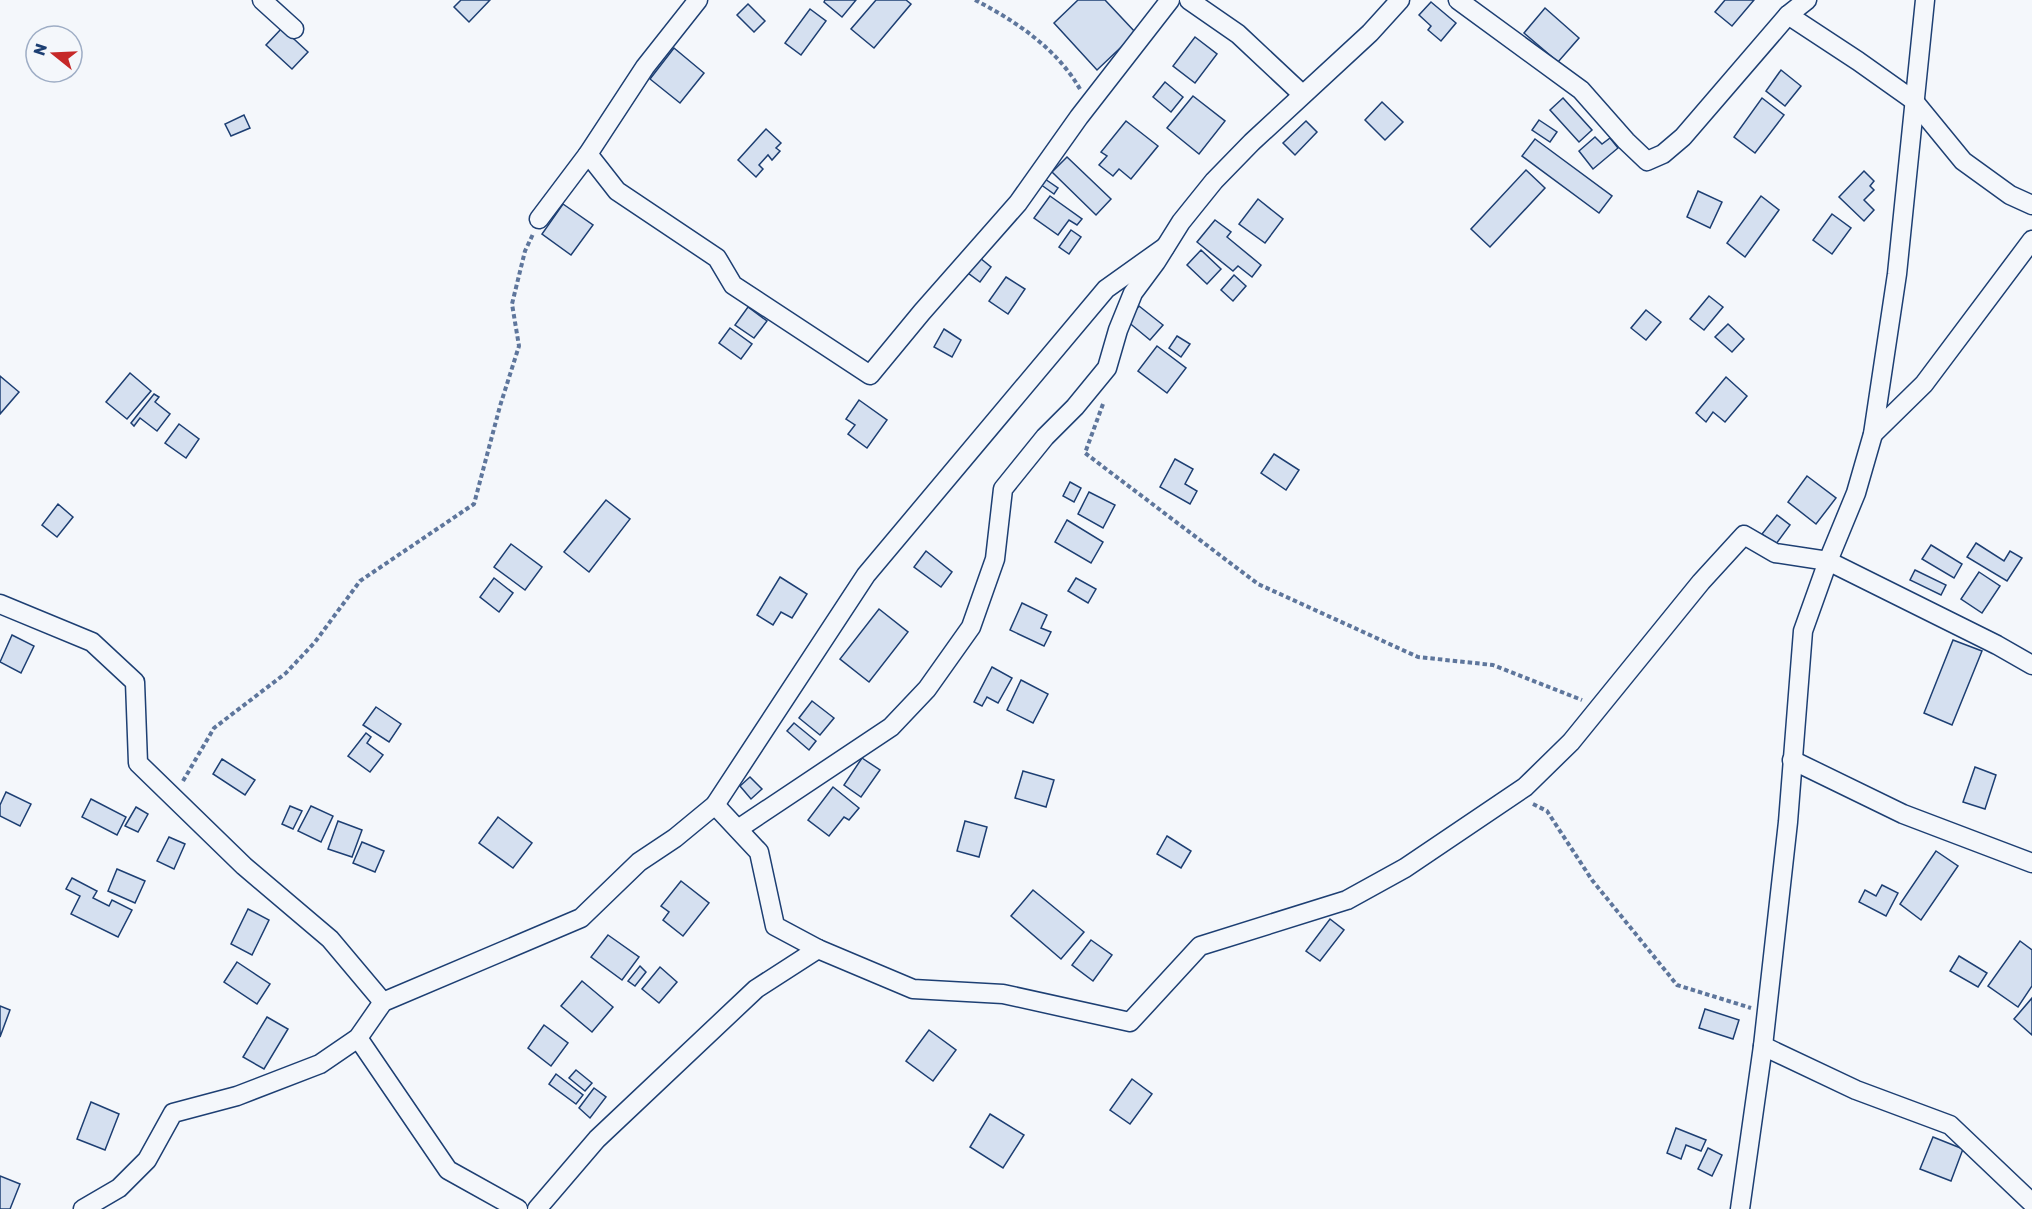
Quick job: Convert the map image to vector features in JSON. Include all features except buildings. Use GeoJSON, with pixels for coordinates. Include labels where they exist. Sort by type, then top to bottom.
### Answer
{"type":"FeatureCollection","features":[{"type":"Feature","properties":{"kind":"street"},"geometry":{"type":"LineString","coordinates":[[262,0],[294,29]]}},
{"type":"Feature","properties":{"kind":"street"},"geometry":{"type":"LineString","coordinates":[[539,219],[588,154],[645,67],[698,0]]}},
{"type":"Feature","properties":{"kind":"street"},"geometry":{"type":"LineString","coordinates":[[588,154],[617,191],[717,258],[734,285],[870,375],[1018,203],[1089,105],[1170,0]]}},
{"type":"Feature","properties":{"kind":"street"},"geometry":{"type":"LineString","coordinates":[[1189,0],[1238,34],[1302,94]]}},
{"type":"Feature","properties":{"kind":"street"},"geometry":{"type":"LineString","coordinates":[[738,830],[891,727],[927,689],[971,627],[995,559],[1003,489],[1045,437],[1076,407],[1107,368],[1118,330],[1133,292],[1181,222],[1214,181],[1302,94],[1370,33],[1400,0]]}},
{"type":"Feature","properties":{"kind":"street"},"geometry":{"type":"LineString","coordinates":[[1458,0],[1581,90],[1647,161],[1663,154],[1683,137],[1788,15],[1806,0]]}},
{"type":"Feature","properties":{"kind":"street"},"geometry":{"type":"LineString","coordinates":[[1740,1209],[1763,1046],[1788,822],[1803,631],[1828,561],[1856,494],[1873,434],[1897,274],[1925,0]]}},
{"type":"Feature","properties":{"kind":"street"},"geometry":{"type":"LineString","coordinates":[[1788,15],[1913,100],[1963,161],[2010,195],[2032,205]]}},
{"type":"Feature","properties":{"kind":"street"},"geometry":{"type":"LineString","coordinates":[[1873,434],[1924,384],[2032,240]]}},
{"type":"Feature","properties":{"kind":"street"},"geometry":{"type":"LineString","coordinates":[[83,1209],[119,1188],[147,1160],[172,1113],[237,1096],[320,1064],[358,1038],[383,1002],[581,918],[639,862],[675,838],[715,805],[866,575],[1106,289],[1165,247]]}},
{"type":"Feature","properties":{"kind":"street"},"geometry":{"type":"LineString","coordinates":[[715,805],[759,852],[776,926],[818,949],[913,989],[1003,994],[1130,1022],[1200,946],[1347,900],[1405,868],[1525,787],[1571,742],[1701,582],[1744,535],[1776,553],[1828,561],[1997,645],[2032,665]]}},
{"type":"Feature","properties":{"kind":"street"},"geometry":{"type":"LineString","coordinates":[[0,604],[92,642],[135,682],[138,763],[244,867],[330,939],[383,1002]]}},
{"type":"Feature","properties":{"kind":"street"},"geometry":{"type":"LineString","coordinates":[[1792,760],[1903,814],[2032,863]]}},
{"type":"Feature","properties":{"kind":"street"},"geometry":{"type":"LineString","coordinates":[[537,1209],[597,1139],[756,989],[818,949]]}},
{"type":"Feature","properties":{"kind":"street"},"geometry":{"type":"LineString","coordinates":[[358,1038],[448,1170],[518,1209]]}},
{"type":"Feature","properties":{"kind":"street"},"geometry":{"type":"LineString","coordinates":[[1763,1046],[1856,1090],[1950,1125],[2032,1203]]}},
{"type":"Feature","properties":{"kind":"path"},"geometry":{"type":"LineString","coordinates":[[975,0],[999,12],[1038,39],[1074,79],[1089,105]]}},
{"type":"Feature","properties":{"kind":"path"},"geometry":{"type":"LineString","coordinates":[[173,798],[214,728],[286,673],[315,642],[360,581],[474,504],[500,406],[519,346],[512,304],[525,251],[539,219]]}},
{"type":"Feature","properties":{"kind":"path"},"geometry":{"type":"LineString","coordinates":[[1104,398],[1085,453],[1258,584],[1418,657],[1493,665],[1599,707]]}},
{"type":"Feature","properties":{"kind":"path"},"geometry":{"type":"LineString","coordinates":[[1513,794],[1547,811],[1592,880],[1677,985],[1766,1013]]}}]}
